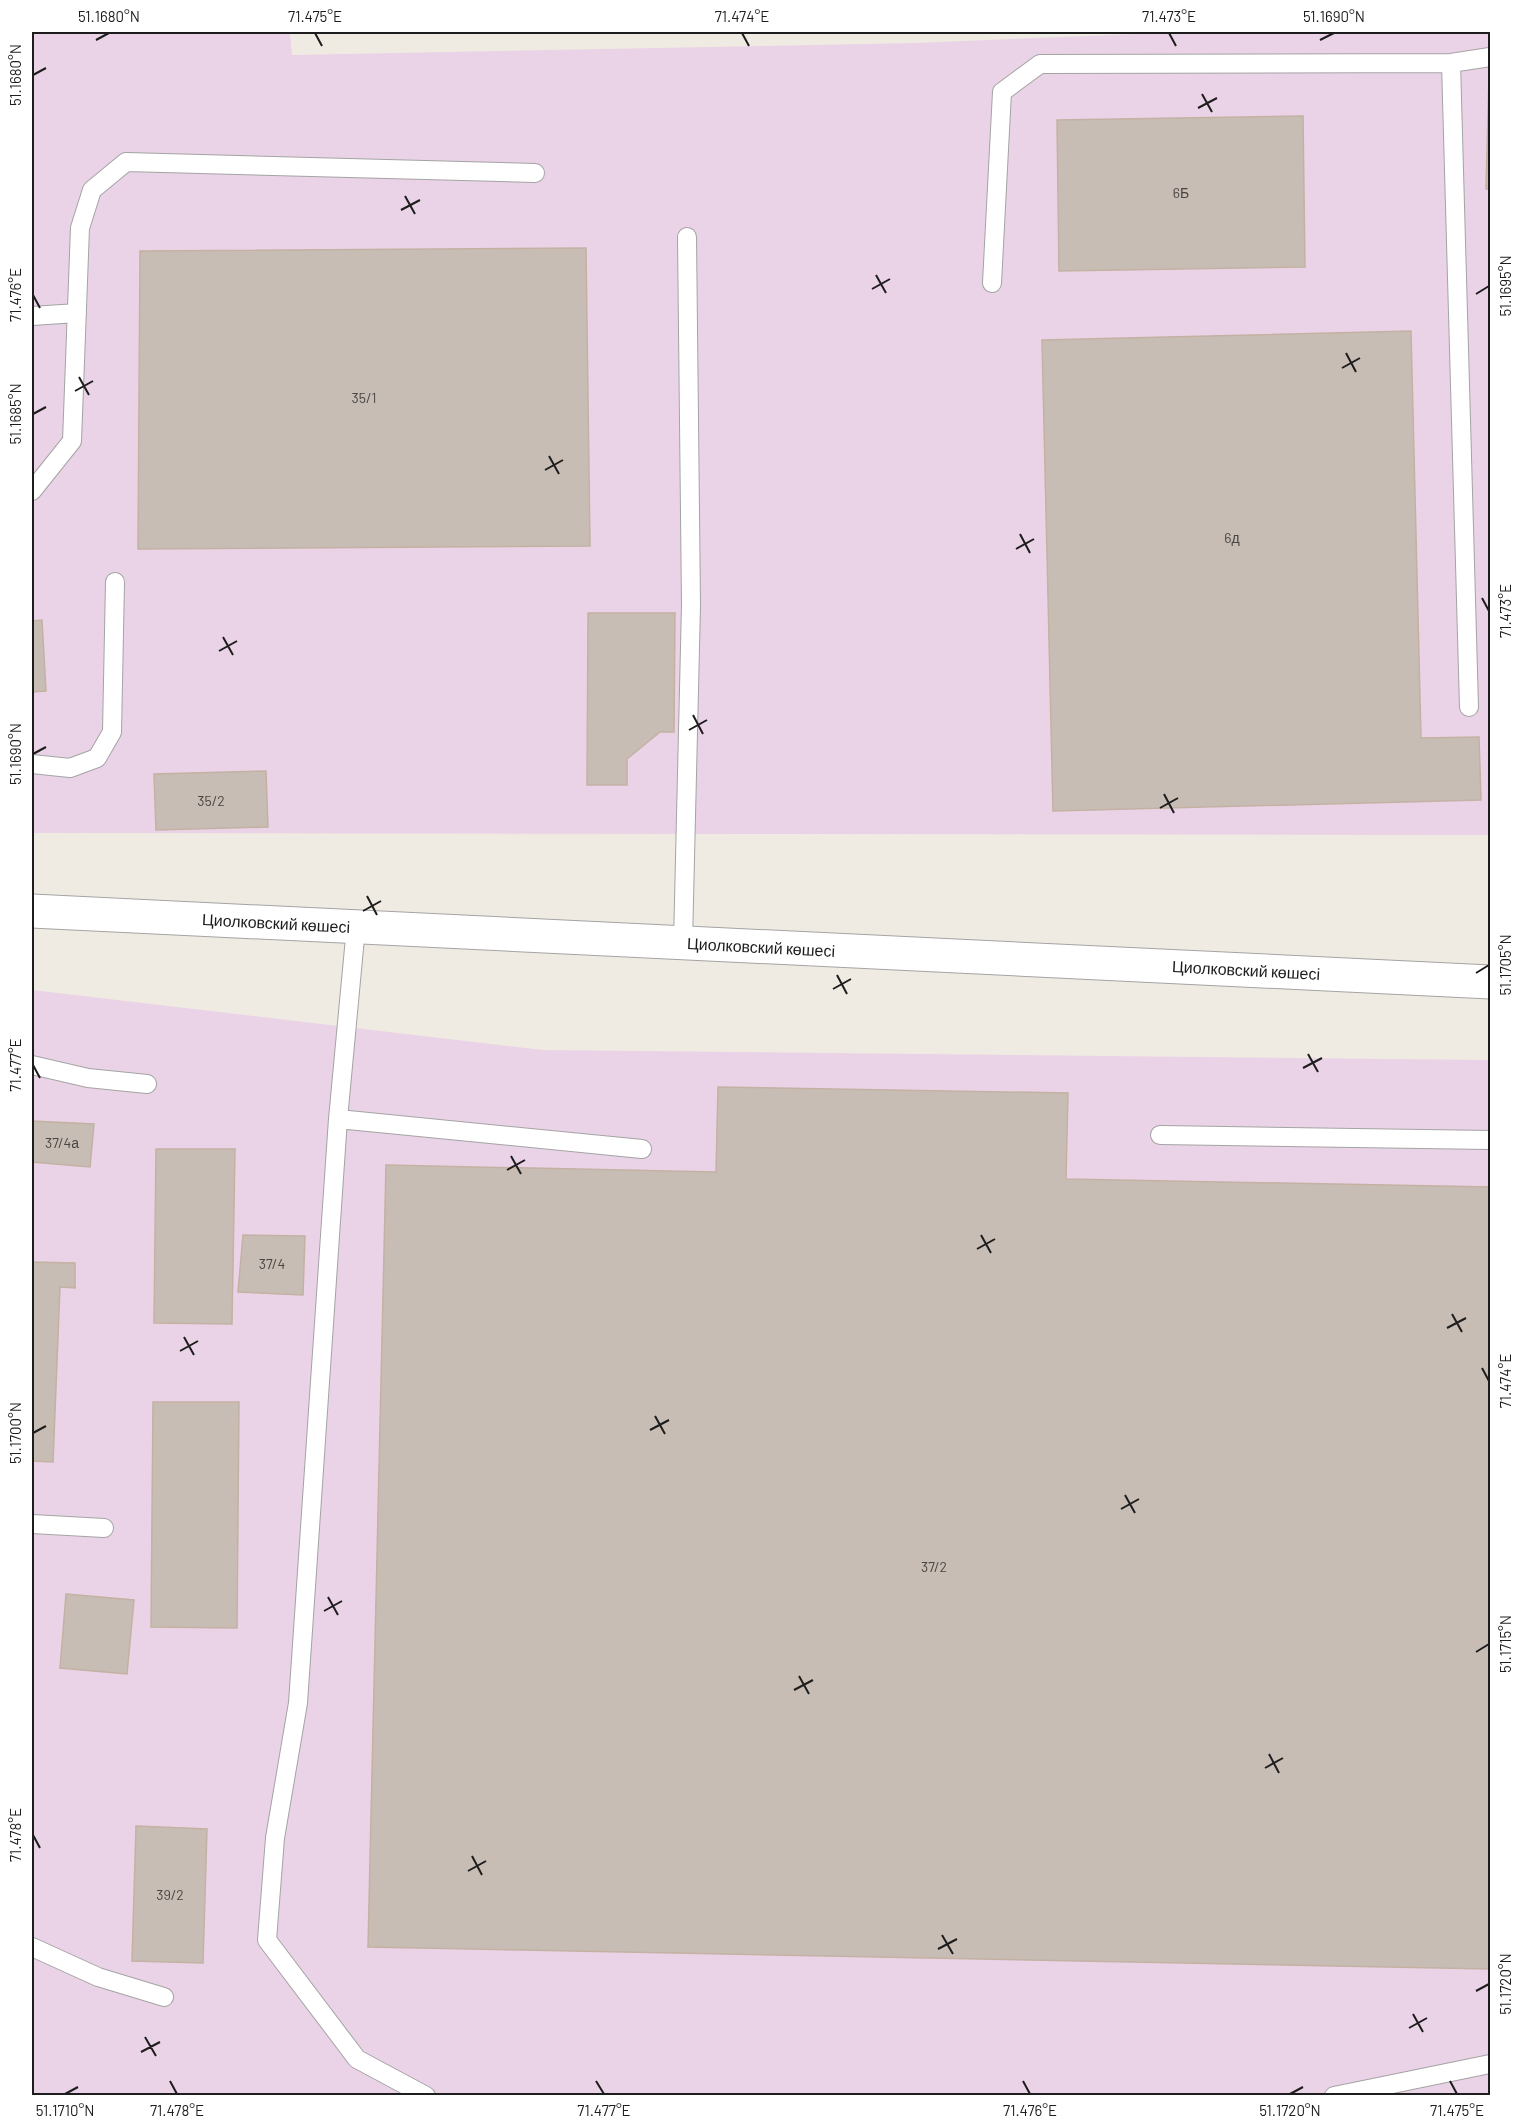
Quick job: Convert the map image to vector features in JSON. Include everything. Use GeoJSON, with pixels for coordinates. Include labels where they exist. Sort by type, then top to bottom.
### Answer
{"type":"FeatureCollection","features":[{"type":"Feature","properties":{"kind":"street","name":"Циолковский көшесі"},"geometry":{"type":"LineString","coordinates":[[32,911],[1491,982]]}},
{"type":"Feature","properties":{"kind":"lane"},"geometry":{"type":"LineString","coordinates":[[992,283],[1002,92],[1040,64],[1451,63],[1491,57]]}},
{"type":"Feature","properties":{"kind":"lane"},"geometry":{"type":"LineString","coordinates":[[1451,63],[1469,708]]}},
{"type":"Feature","properties":{"kind":"lane"},"geometry":{"type":"LineString","coordinates":[[32,491],[72,441],[80,228],[92,190],[126,162],[535,173]]}},
{"type":"Feature","properties":{"kind":"lane"},"geometry":{"type":"LineString","coordinates":[[683,943],[691,605],[687,237]]}},
{"type":"Feature","properties":{"kind":"lane"},"geometry":{"type":"LineString","coordinates":[[32,316],[76,313]]}},
{"type":"Feature","properties":{"kind":"lane"},"geometry":{"type":"LineString","coordinates":[[32,764],[70,768],[97,758],[112,732],[115,582]]}},
{"type":"Feature","properties":{"kind":"lane"},"geometry":{"type":"LineString","coordinates":[[356,927],[338,1119],[298,1703],[275,1838],[267,1940],[357,2060],[426,2096]]}},
{"type":"Feature","properties":{"kind":"lane"},"geometry":{"type":"LineString","coordinates":[[32,1065],[88,1078],[147,1084]]}},
{"type":"Feature","properties":{"kind":"lane"},"geometry":{"type":"LineString","coordinates":[[338,1119],[642,1149]]}},
{"type":"Feature","properties":{"kind":"lane"},"geometry":{"type":"LineString","coordinates":[[1160,1135],[1491,1140]]}},
{"type":"Feature","properties":{"kind":"lane"},"geometry":{"type":"LineString","coordinates":[[32,1524],[105,1528]]}},
{"type":"Feature","properties":{"kind":"lane"},"geometry":{"type":"LineString","coordinates":[[32,1947],[98,1977],[164,1996]]}},
{"type":"Feature","properties":{"kind":"lane"},"geometry":{"type":"LineString","coordinates":[[1334,2096],[1491,2064]]}},
{"type":"Feature","properties":{"kind":"shaded area"},"geometry":{"type":"Polygon","coordinates":[[[32,32],[290,32],[292,55],[913,43],[1186,32],[1490,32],[1490,835],[32,833],[32,32]]]}},
{"type":"Feature","properties":{"kind":"shaded area"},"geometry":{"type":"Polygon","coordinates":[[[32,990],[543,1050],[1490,1060],[1490,2095],[32,2096],[32,990]]]}},
{"type":"Feature","properties":{"kind":"building"},"geometry":{"type":"Polygon","coordinates":[[[1489,77],[1490,189],[1486,189],[1489,77]]]}},
{"type":"Feature","properties":{"kind":"building"},"geometry":{"type":"Polygon","coordinates":[[[1303,116],[1305,267],[1059,271],[1057,120],[1303,116]]]}},
{"type":"Feature","properties":{"kind":"building"},"geometry":{"type":"Polygon","coordinates":[[[586,248],[590,546],[138,549],[140,251],[586,248]]]}},
{"type":"Feature","properties":{"kind":"building"},"geometry":{"type":"Polygon","coordinates":[[[1411,331],[1421,738],[1479,737],[1481,800],[1053,811],[1042,340],[1411,331]]]}},
{"type":"Feature","properties":{"kind":"building"},"geometry":{"type":"Polygon","coordinates":[[[588,613],[675,613],[674,732],[660,732],[627,759],[627,785],[587,785],[588,613]]]}},
{"type":"Feature","properties":{"kind":"building"},"geometry":{"type":"Polygon","coordinates":[[[42,620],[46,691],[32,692],[32,621],[42,620]]]}},
{"type":"Feature","properties":{"kind":"building"},"geometry":{"type":"Polygon","coordinates":[[[266,771],[268,827],[156,830],[154,774],[266,771]]]}},
{"type":"Feature","properties":{"kind":"building"},"geometry":{"type":"Polygon","coordinates":[[[718,1087],[1068,1093],[1066,1179],[1490,1187],[1490,1969],[368,1947],[386,1165],[716,1172],[718,1087]]]}},
{"type":"Feature","properties":{"kind":"building"},"geometry":{"type":"Polygon","coordinates":[[[32,1121],[94,1124],[90,1167],[32,1162],[32,1121]]]}},
{"type":"Feature","properties":{"kind":"building"},"geometry":{"type":"Polygon","coordinates":[[[156,1149],[235,1149],[232,1324],[154,1323],[156,1149]]]}},
{"type":"Feature","properties":{"kind":"building"},"geometry":{"type":"Polygon","coordinates":[[[243,1235],[305,1236],[303,1295],[238,1292],[243,1235]]]}},
{"type":"Feature","properties":{"kind":"building"},"geometry":{"type":"Polygon","coordinates":[[[32,1262],[75,1263],[75,1288],[60,1287],[53,1462],[32,1461],[32,1262]]]}},
{"type":"Feature","properties":{"kind":"building"},"geometry":{"type":"Polygon","coordinates":[[[153,1402],[239,1402],[237,1628],[151,1627],[153,1402]]]}},
{"type":"Feature","properties":{"kind":"building"},"geometry":{"type":"Polygon","coordinates":[[[66,1594],[134,1600],[127,1674],[60,1668],[66,1594]]]}},
{"type":"Feature","properties":{"kind":"building"},"geometry":{"type":"Polygon","coordinates":[[[136,1826],[207,1829],[203,1963],[132,1961],[136,1826]]]}}]}
